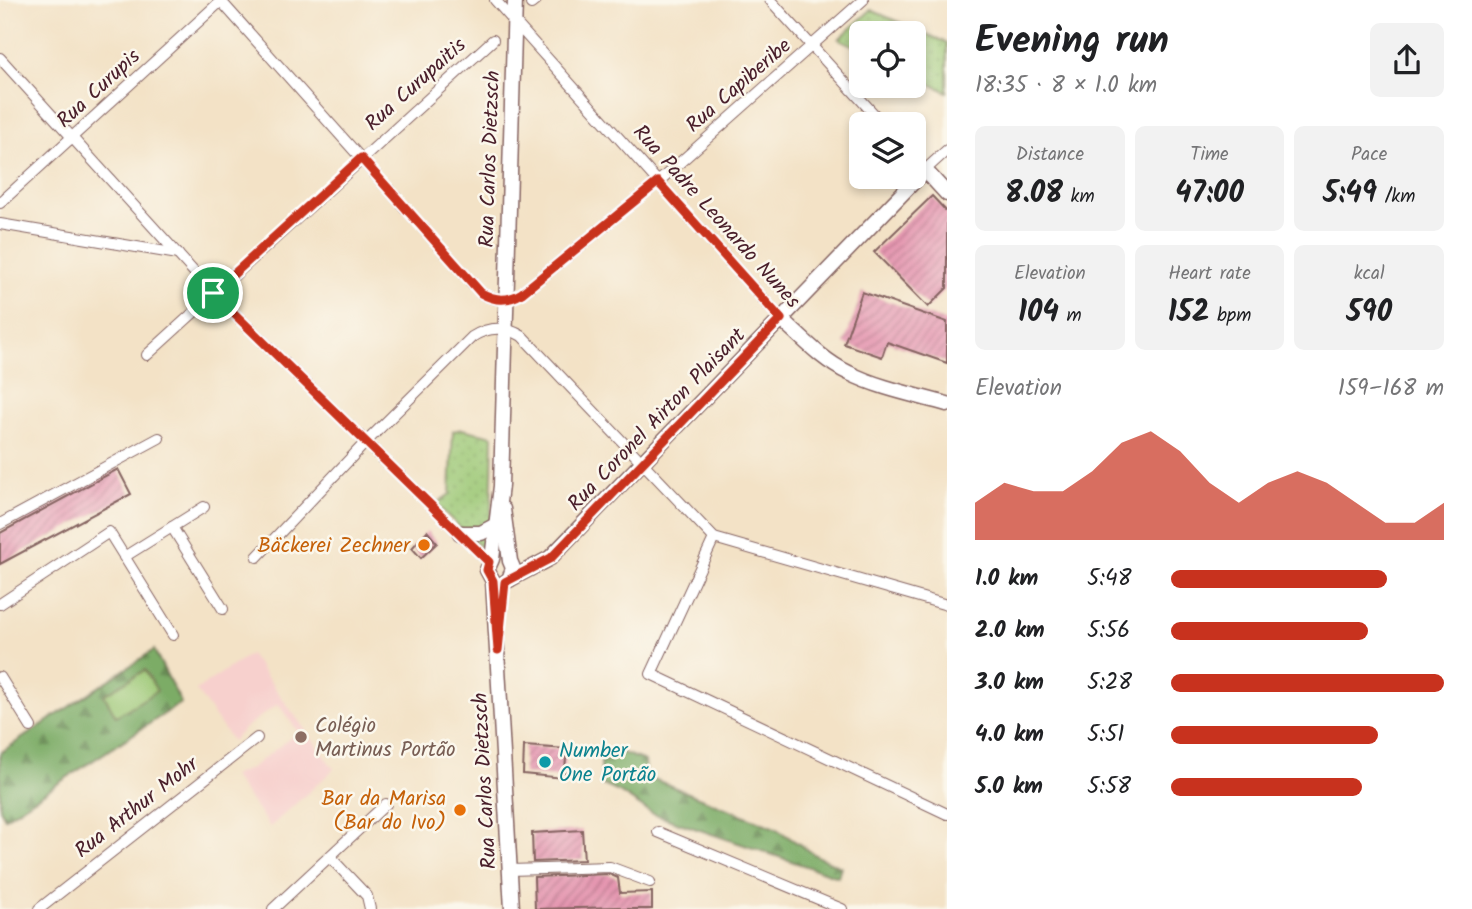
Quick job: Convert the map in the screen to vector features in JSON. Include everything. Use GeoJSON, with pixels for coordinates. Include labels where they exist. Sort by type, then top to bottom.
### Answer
{"type":"FeatureCollection","features":[{"type":"Feature","properties":{"kind":"street"},"geometry":{"type":"LineString","coordinates":[[221,0],[481,293],[491,298],[506,300]]}},
{"type":"Feature","properties":{"kind":"street","name":"Rua Curupis"},"geometry":{"type":"LineString","coordinates":[[0,203],[221,0]]}},
{"type":"Feature","properties":{"kind":"street","name":"Rua Padre Leonardo Nunes"},"geometry":{"type":"LineString","coordinates":[[495,0],[781,319],[812,348],[847,373],[947,404]]}},
{"type":"Feature","properties":{"kind":"street","name":"Rua Carlos Dietzsch"},"geometry":{"type":"LineString","coordinates":[[502,581],[488,574],[500,486],[515,0]]}},
{"type":"Feature","properties":{"kind":"street"},"geometry":{"type":"LineString","coordinates":[[769,0],[872,112]]}},
{"type":"Feature","properties":{"kind":"street","name":"Rua Capiberibe"},"geometry":{"type":"LineString","coordinates":[[506,300],[522,293],[658,182],[863,0]]}},
{"type":"Feature","properties":{"kind":"street","name":"Rua Curupaitis"},"geometry":{"type":"LineString","coordinates":[[147,355],[493,40]]}},
{"type":"Feature","properties":{"kind":"street"},"geometry":{"type":"LineString","coordinates":[[0,58],[213,293],[460,533],[491,560],[501,556],[510,561],[540,565]]}},
{"type":"Feature","properties":{"kind":"street","name":"Rua Coronel Airton Plaisant"},"geometry":{"type":"LineString","coordinates":[[926,169],[947,150]]}},
{"type":"Feature","properties":{"kind":"street"},"geometry":{"type":"LineString","coordinates":[[926,171],[947,194]]}},
{"type":"Feature","properties":{"kind":"street","name":"Rua Coronel Airton Plaisant"},"geometry":{"type":"LineString","coordinates":[[502,581],[551,558],[907,189]]}},
{"type":"Feature","properties":{"kind":"street"},"geometry":{"type":"LineString","coordinates":[[0,224],[178,254]]}},
{"type":"Feature","properties":{"kind":"street"},"geometry":{"type":"LineString","coordinates":[[257,557],[366,442],[472,337],[491,328],[505,328],[522,336],[714,538],[947,606]]}},
{"type":"Feature","properties":{"kind":"street"},"geometry":{"type":"LineString","coordinates":[[0,524],[159,438]]}},
{"type":"Feature","properties":{"kind":"street","name":"Rua Carlos Dietzsch"},"geometry":{"type":"LineString","coordinates":[[500,486],[513,573],[502,581]]}},
{"type":"Feature","properties":{"kind":"street"},"geometry":{"type":"LineString","coordinates":[[124,557],[204,507]]}},
{"type":"Feature","properties":{"kind":"street"},"geometry":{"type":"LineString","coordinates":[[460,533],[481,533],[496,525]]}},
{"type":"Feature","properties":{"kind":"street"},"geometry":{"type":"LineString","coordinates":[[172,527],[223,609]]}},
{"type":"Feature","properties":{"kind":"street"},"geometry":{"type":"LineString","coordinates":[[0,604],[109,532],[173,635]]}},
{"type":"Feature","properties":{"kind":"street"},"geometry":{"type":"LineString","coordinates":[[714,538],[652,674],[947,814]]}},
{"type":"Feature","properties":{"kind":"street","name":"Rua Carlos Dietzsch"},"geometry":{"type":"LineString","coordinates":[[502,581],[498,650],[512,909]]}},
{"type":"Feature","properties":{"kind":"street"},"geometry":{"type":"LineString","coordinates":[[0,677],[31,727]]}},
{"type":"Feature","properties":{"kind":"street","name":"Rua Arthur Mohr"},"geometry":{"type":"LineString","coordinates":[[39,909],[257,738]]}},
{"type":"Feature","properties":{"kind":"street"},"geometry":{"type":"LineString","coordinates":[[273,909],[386,804]]}},
{"type":"Feature","properties":{"kind":"street"},"geometry":{"type":"LineString","coordinates":[[658,832],[842,909]]}},
{"type":"Feature","properties":{"kind":"street"},"geometry":{"type":"LineString","coordinates":[[330,857],[367,896],[370,909]]}},
{"type":"Feature","properties":{"kind":"street"},"geometry":{"type":"LineString","coordinates":[[510,870],[610,867],[650,882]]}},
{"type":"Feature","properties":{"kind":"shaded area","name":"Colégio Martinus Portão"},"geometry":{"type":"Polygon","coordinates":[[[250,654],[334,769],[270,827],[232,776],[251,768],[298,732],[278,704],[246,727],[232,741],[196,690],[250,654]]]}},
{"type":"Feature","properties":{"kind":"green space"},"geometry":{"type":"Polygon","coordinates":[[[871,10],[896,21],[859,21],[871,10]]]}},
{"type":"Feature","properties":{"kind":"green space"},"geometry":{"type":"Polygon","coordinates":[[[849,30],[849,44],[839,39],[849,30]]]}},
{"type":"Feature","properties":{"kind":"green space"},"geometry":{"type":"Polygon","coordinates":[[[926,34],[947,43],[947,92],[926,82],[926,34]]]}},
{"type":"Feature","properties":{"kind":"green space"},"geometry":{"type":"Polygon","coordinates":[[[462,429],[493,436],[490,557],[436,504],[450,494],[453,431],[462,429]]]}},
{"type":"Feature","properties":{"kind":"green space"},"geometry":{"type":"Polygon","coordinates":[[[154,650],[181,703],[5,818],[0,809],[0,753],[154,650]]]}},
{"type":"Feature","properties":{"kind":"green space"},"geometry":{"type":"Polygon","coordinates":[[[145,670],[157,691],[116,716],[104,695],[145,670]]]}},
{"type":"Feature","properties":{"kind":"green space"},"geometry":{"type":"Polygon","coordinates":[[[620,752],[645,761],[646,776],[775,828],[817,856],[841,867],[838,877],[653,814],[601,784],[601,755],[620,752]]]}},
{"type":"Feature","properties":{"kind":"building"},"geometry":{"type":"Polygon","coordinates":[[[932,196],[947,212],[947,288],[928,307],[874,252],[932,196]]]}},
{"type":"Feature","properties":{"kind":"building"},"geometry":{"type":"Polygon","coordinates":[[[862,292],[947,322],[947,363],[887,342],[882,357],[844,344],[862,292]]]}},
{"type":"Feature","properties":{"kind":"building"},"geometry":{"type":"Polygon","coordinates":[[[118,469],[131,494],[0,564],[0,533],[118,469]]]}},
{"type":"Feature","properties":{"kind":"building","name":"Bäckerei Zechner"},"geometry":{"type":"Polygon","coordinates":[[[427,531],[437,543],[421,558],[412,548],[427,531]]]}},
{"type":"Feature","properties":{"kind":"building","name":"Number One Portão"},"geometry":{"type":"Polygon","coordinates":[[[524,746],[567,749],[564,778],[523,774],[524,746]]]}},
{"type":"Feature","properties":{"kind":"building"},"geometry":{"type":"Polygon","coordinates":[[[582,830],[584,860],[533,862],[532,833],[582,830]]]}},
{"type":"Feature","properties":{"kind":"building"},"geometry":{"type":"Polygon","coordinates":[[[609,874],[618,878],[620,893],[652,892],[652,909],[535,909],[534,877],[609,874]]]}},
{"type":"Feature","properties":{"kind":"place","name":"Bäckerei Zechner"},"geometry":{"type":"Point","coordinates":[424,545]}},
{"type":"Feature","properties":{"kind":"place","name":"Colégio Martinus Portão"},"geometry":{"type":"Point","coordinates":[301,737]}},
{"type":"Feature","properties":{"kind":"place","name":"Number One Portão"},"geometry":{"type":"Point","coordinates":[545,762]}},
{"type":"Feature","properties":{"kind":"place","name":"Bar da Marisa (Bar do Ivo)"},"geometry":{"type":"Point","coordinates":[460,810]}},
{"type":"Feature","properties":{"kind":"route"},"geometry":{"type":"LineString","coordinates":[[361,158],[481,293],[491,298],[506,300],[522,293],[658,182],[781,319],[551,558],[505,582],[498,650],[493,581],[487,570],[489,562],[213,293],[361,158]]}}]}
